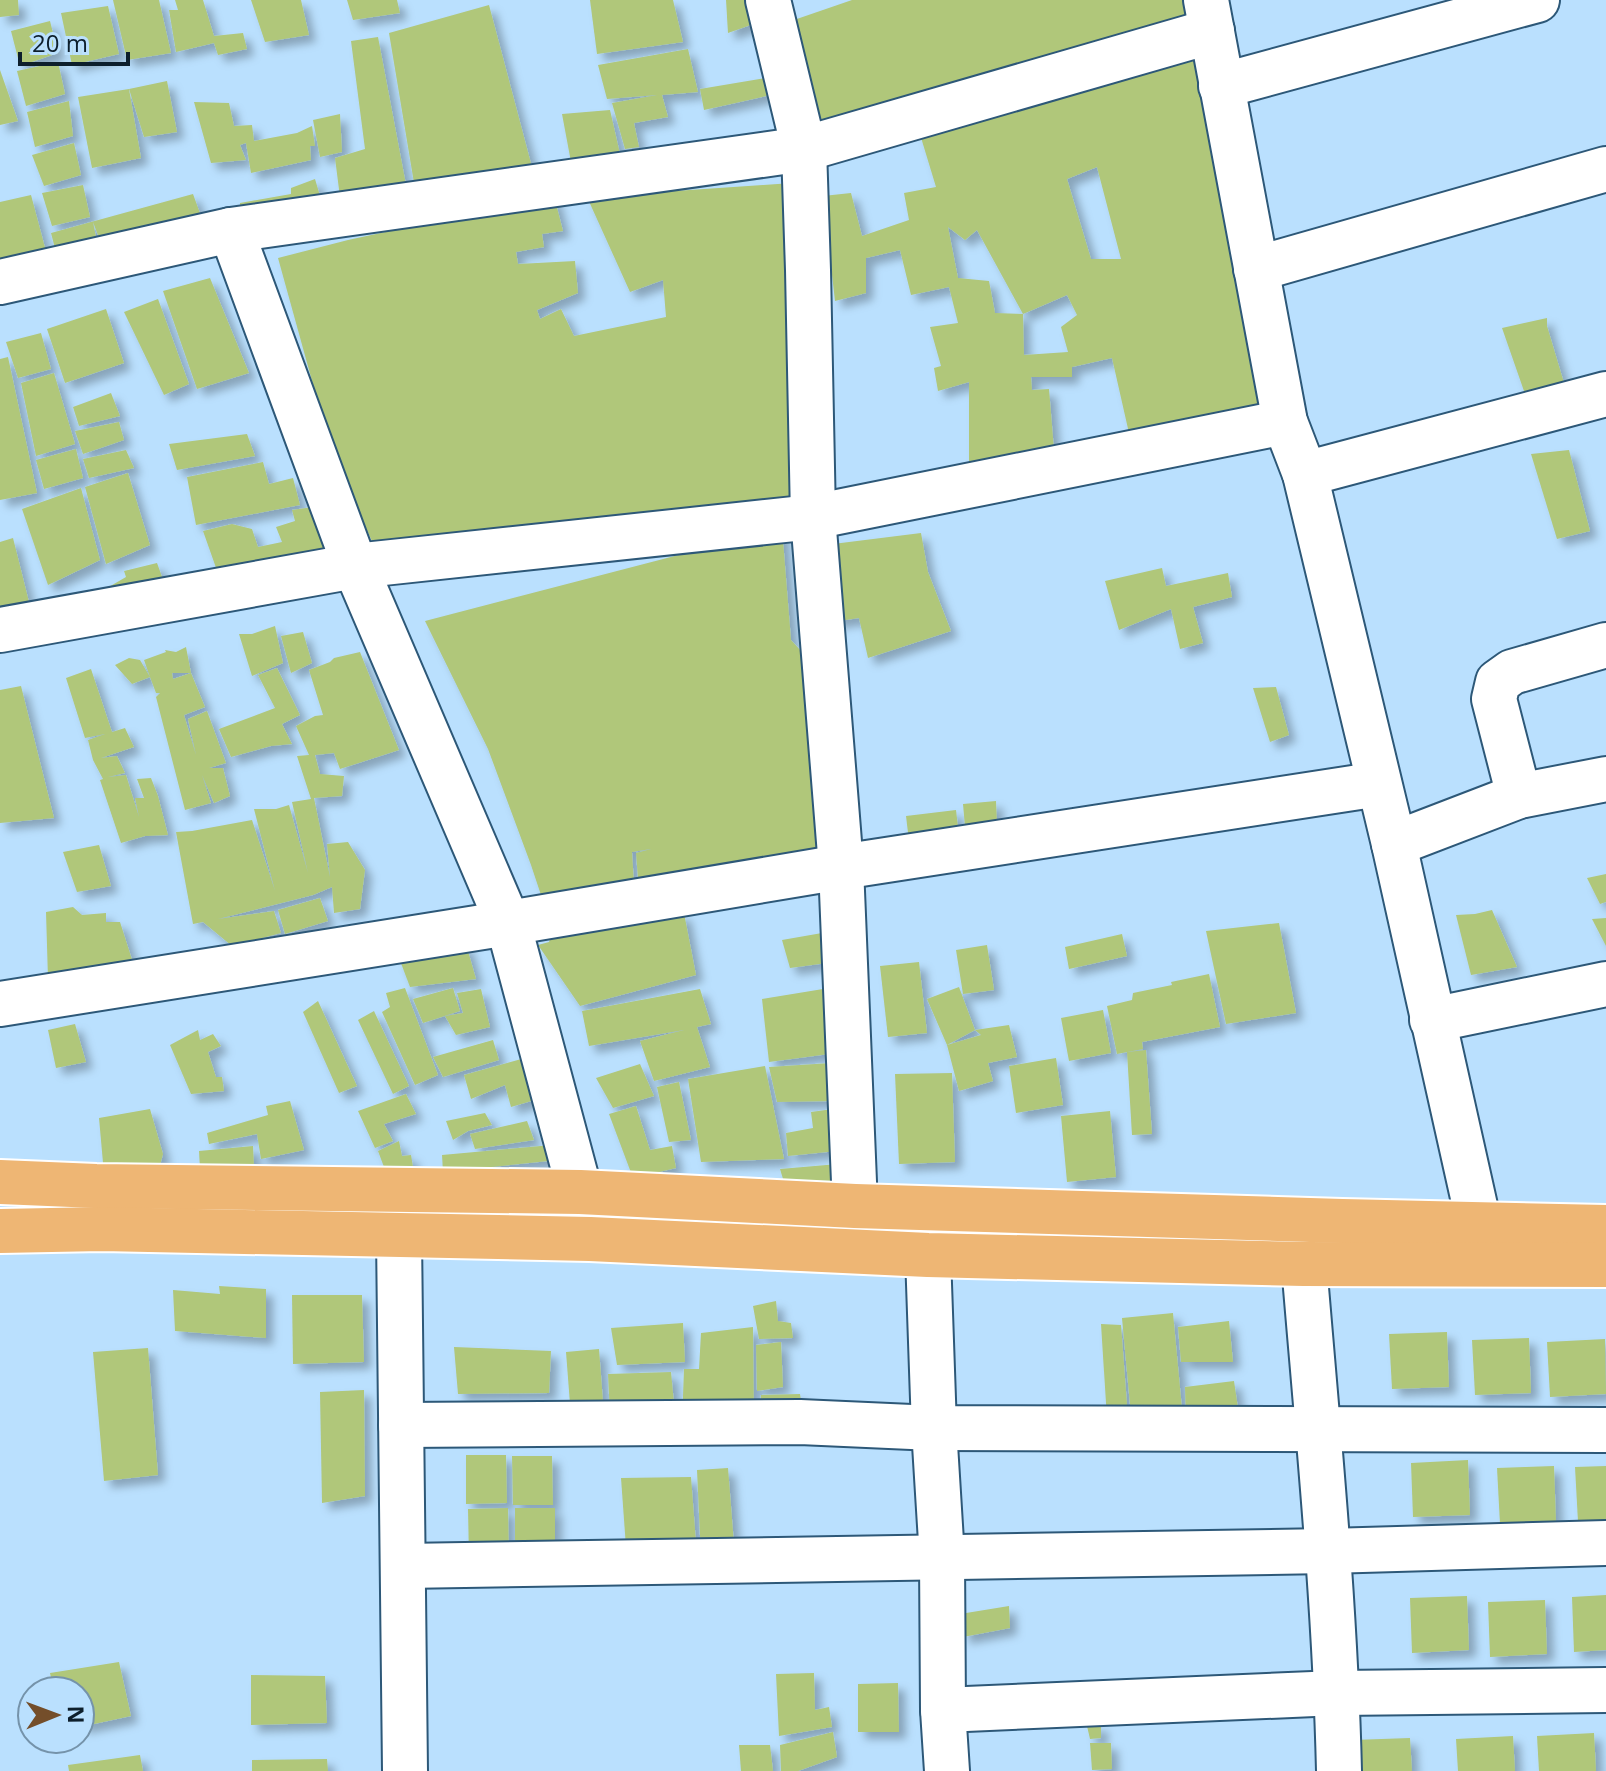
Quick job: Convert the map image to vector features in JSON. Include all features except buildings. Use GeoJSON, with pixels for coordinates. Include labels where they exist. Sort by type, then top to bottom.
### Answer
{"type":"FeatureCollection","features":[{"type":"Feature","properties":{"kind":"main road"},"geometry":{"type":"LineString","coordinates":[[0,1182],[580,1192],[855,1206],[1606,1227]]}},
{"type":"Feature","properties":{"kind":"main road"},"geometry":{"type":"LineString","coordinates":[[0,1231],[102,1229],[590,1239],[928,1255],[1304,1264],[1606,1265]]}},
{"type":"Feature","properties":{"kind":"street"},"geometry":{"type":"LineString","coordinates":[[768,0],[804,149],[813,517],[841,867],[855,1206]]}},
{"type":"Feature","properties":{"kind":"street"},"geometry":{"type":"LineString","coordinates":[[1221,86],[1537,0]]}},
{"type":"Feature","properties":{"kind":"street"},"geometry":{"type":"LineString","coordinates":[[0,282],[231,230],[804,149],[1209,16],[1285,422],[1305,474],[1394,844],[1479,1224],[1496,1264]]}},
{"type":"Feature","properties":{"kind":"street"},"geometry":{"type":"LineString","coordinates":[[1256,269],[1606,169]]}},
{"type":"Feature","properties":{"kind":"street"},"geometry":{"type":"LineString","coordinates":[[231,230],[355,566],[508,923],[580,1192]]}},
{"type":"Feature","properties":{"kind":"street"},"geometry":{"type":"LineString","coordinates":[[1305,474],[1606,394]]}},
{"type":"Feature","properties":{"kind":"street"},"geometry":{"type":"LineString","coordinates":[[0,630],[355,566],[813,517],[1285,422]]}},
{"type":"Feature","properties":{"kind":"street"},"geometry":{"type":"LineString","coordinates":[[1519,796],[1494,699],[1498,682],[1512,672],[1606,645]]}},
{"type":"Feature","properties":{"kind":"street"},"geometry":{"type":"LineString","coordinates":[[1394,844],[1519,796],[1606,779]]}},
{"type":"Feature","properties":{"kind":"street"},"geometry":{"type":"LineString","coordinates":[[0,1004],[841,867],[1379,784]]}},
{"type":"Feature","properties":{"kind":"street"},"geometry":{"type":"LineString","coordinates":[[1432,1020],[1606,984]]}},
{"type":"Feature","properties":{"kind":"street"},"geometry":{"type":"LineString","coordinates":[[399,1235],[405,1771]]}},
{"type":"Feature","properties":{"kind":"street"},"geometry":{"type":"LineString","coordinates":[[928,1255],[942,1558],[943,1710],[947,1771]]}},
{"type":"Feature","properties":{"kind":"street"},"geometry":{"type":"LineString","coordinates":[[1304,1264],[1328,1551],[1339,1771]]}},
{"type":"Feature","properties":{"kind":"street"},"geometry":{"type":"LineString","coordinates":[[401,1425],[800,1422],[934,1428],[1606,1430]]}},
{"type":"Feature","properties":{"kind":"street"},"geometry":{"type":"LineString","coordinates":[[404,1566],[1328,1551],[1606,1543]]}},
{"type":"Feature","properties":{"kind":"street"},"geometry":{"type":"LineString","coordinates":[[943,1710],[1337,1693],[1606,1690]]}}]}
